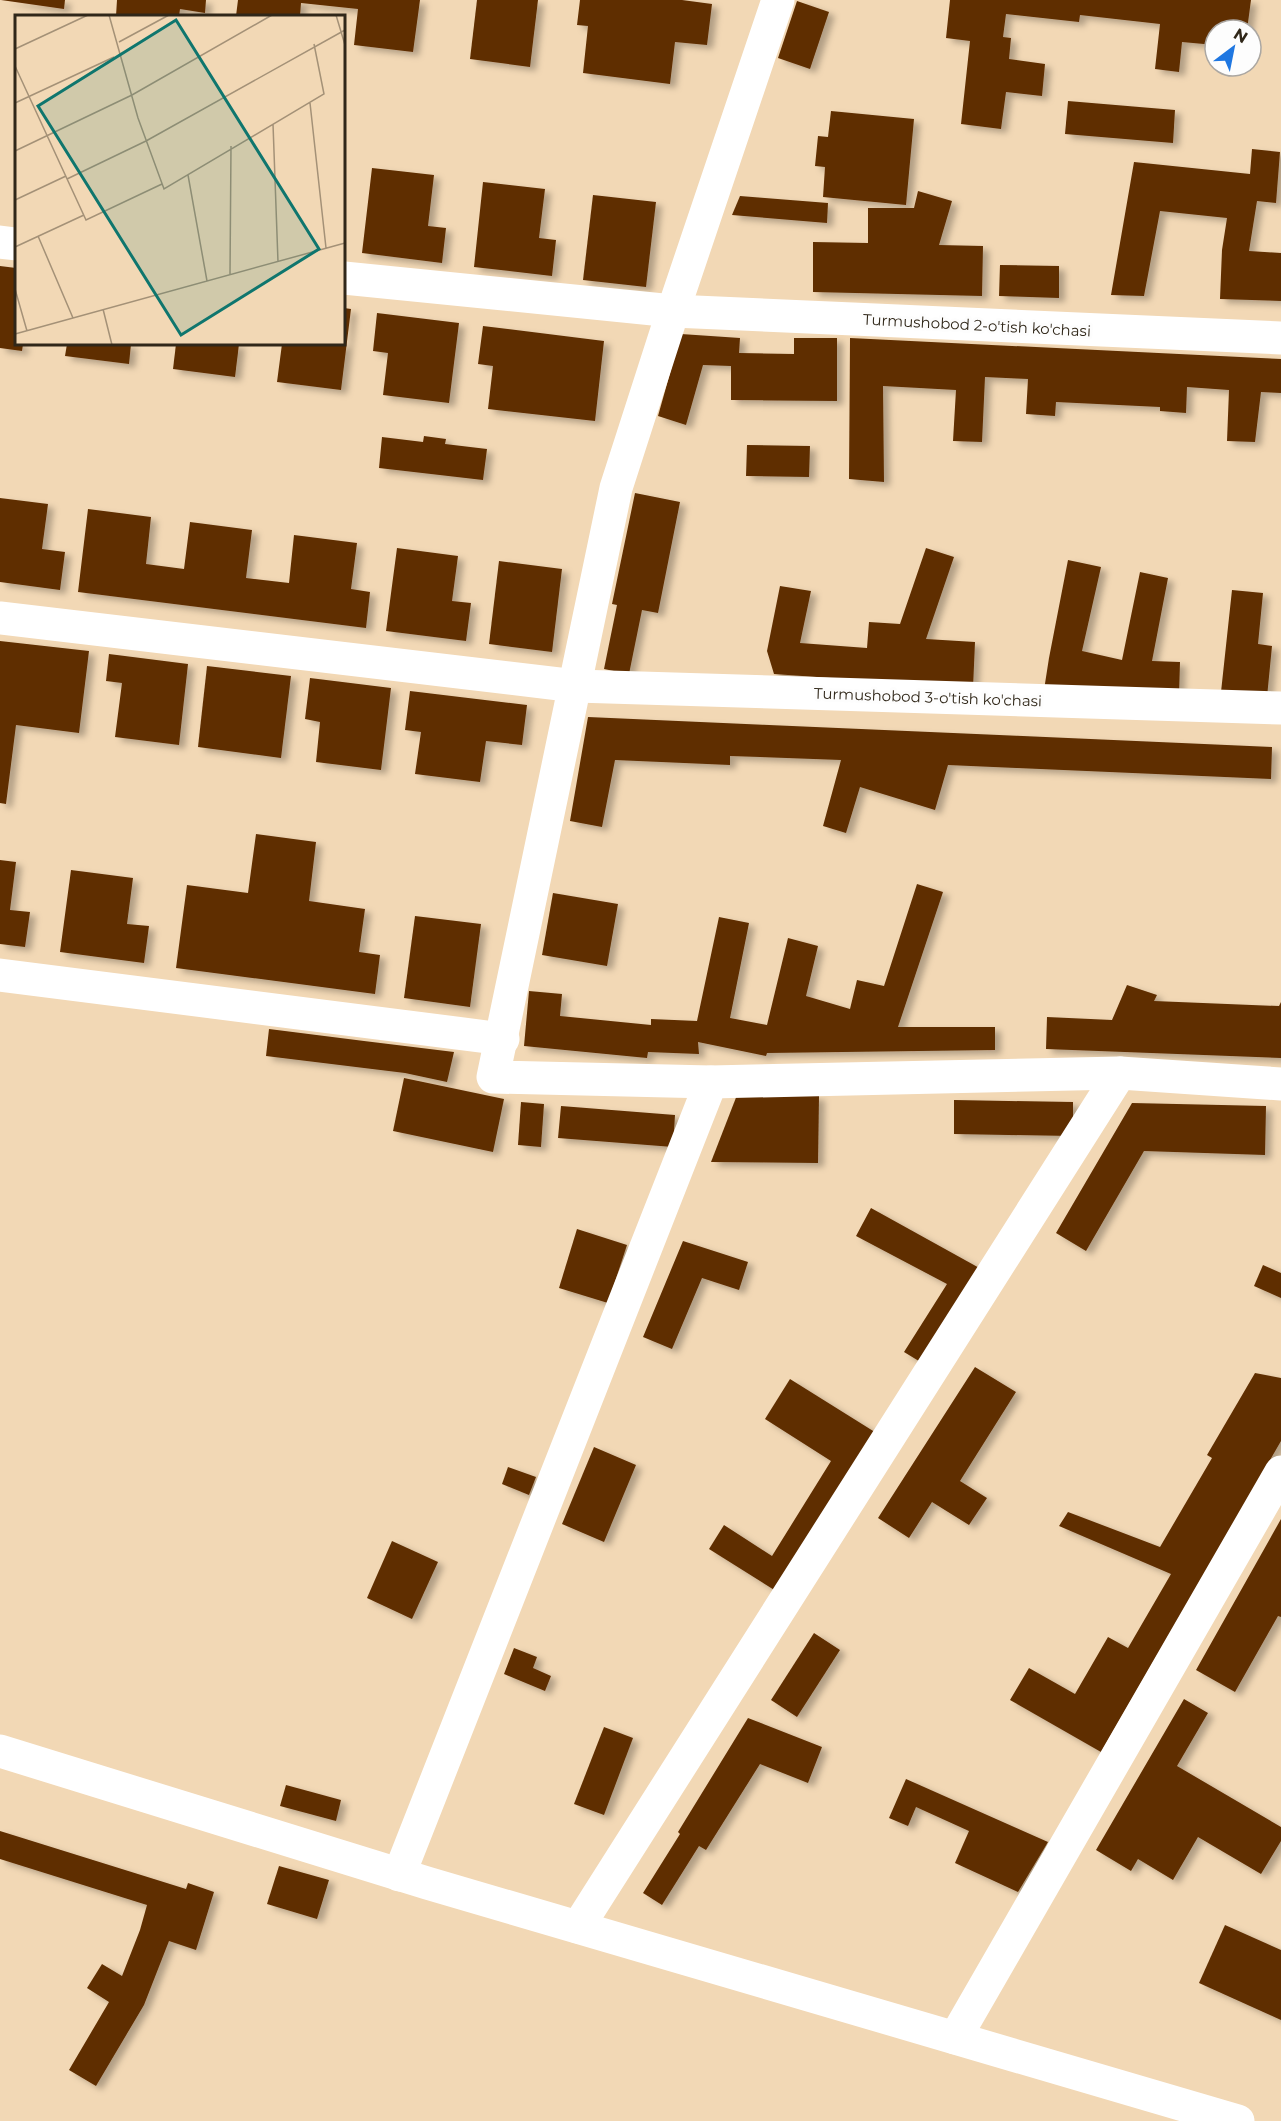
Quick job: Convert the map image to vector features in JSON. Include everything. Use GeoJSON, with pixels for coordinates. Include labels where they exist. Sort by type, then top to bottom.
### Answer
{"type":"FeatureCollection","features":[{"type":"Feature","properties":{"kind":"street"},"geometry":{"type":"LineString","coordinates":[[777,0],[616,488],[494,1077],[711,1082],[1120,1073],[1281,1084]]}},
{"type":"Feature","properties":{"kind":"street"},"geometry":{"type":"LineString","coordinates":[[0,242],[15,244]]}},
{"type":"Feature","properties":{"kind":"street","name":"Turmushobod 2-o'tish ko'chasi"},"geometry":{"type":"LineString","coordinates":[[345,278],[673,311],[1281,338]]}},
{"type":"Feature","properties":{"kind":"street","name":"Turmushobod 3-o'tish ko'chasi"},"geometry":{"type":"LineString","coordinates":[[0,618],[576,686],[1281,708]]}},
{"type":"Feature","properties":{"kind":"street"},"geometry":{"type":"LineString","coordinates":[[0,975],[503,1039]]}},
{"type":"Feature","properties":{"kind":"street"},"geometry":{"type":"LineString","coordinates":[[578,1927],[1120,1073]]}},
{"type":"Feature","properties":{"kind":"street"},"geometry":{"type":"LineString","coordinates":[[399,1875],[711,1082]]}},
{"type":"Feature","properties":{"kind":"street"},"geometry":{"type":"LineString","coordinates":[[954,2038],[1281,1472]]}},
{"type":"Feature","properties":{"kind":"street"},"geometry":{"type":"LineString","coordinates":[[0,1751],[399,1875],[1238,2121]]}},
{"type":"Feature","properties":{"kind":"building"},"geometry":{"type":"Polygon","coordinates":[[[1,0],[65,0],[64,9],[1,0]]]}},
{"type":"Feature","properties":{"kind":"building"},"geometry":{"type":"Polygon","coordinates":[[[117,0],[206,0],[205,13],[180,9],[179,15],[116,15],[117,0]]]}},
{"type":"Feature","properties":{"kind":"building"},"geometry":{"type":"Polygon","coordinates":[[[238,0],[420,0],[413,52],[354,45],[358,9],[301,3],[300,15],[236,15],[238,0]]]}},
{"type":"Feature","properties":{"kind":"building"},"geometry":{"type":"Polygon","coordinates":[[[477,0],[538,0],[530,67],[470,59],[477,0]]]}},
{"type":"Feature","properties":{"kind":"building"},"geometry":{"type":"Polygon","coordinates":[[[580,0],[682,0],[712,4],[707,45],[675,42],[670,84],[583,73],[588,26],[577,25],[580,0]]]}},
{"type":"Feature","properties":{"kind":"building"},"geometry":{"type":"Polygon","coordinates":[[[950,0],[1251,0],[1249,18],[1203,18],[1203,44],[1182,42],[1179,72],[1155,69],[1160,24],[1080,15],[1079,22],[1006,14],[1003,37],[1011,38],[1009,59],[1045,64],[1042,96],[1006,92],[1001,129],[961,124],[970,41],[946,38],[950,0]]]}},
{"type":"Feature","properties":{"kind":"building"},"geometry":{"type":"Polygon","coordinates":[[[797,1],[829,12],[810,69],[778,58],[797,1]]]}},
{"type":"Feature","properties":{"kind":"building"},"geometry":{"type":"Polygon","coordinates":[[[1068,101],[1175,110],[1173,143],[1065,134],[1068,101]]]}},
{"type":"Feature","properties":{"kind":"building"},"geometry":{"type":"Polygon","coordinates":[[[831,111],[914,119],[906,205],[823,197],[825,167],[815,166],[818,136],[828,137],[831,111]]]}},
{"type":"Feature","properties":{"kind":"building"},"geometry":{"type":"Polygon","coordinates":[[[1252,149],[1280,152],[1276,203],[1257,201],[1249,251],[1281,253],[1281,301],[1220,299],[1222,250],[1227,218],[1160,211],[1144,296],[1111,295],[1134,162],[1250,174],[1252,149]]]}},
{"type":"Feature","properties":{"kind":"building"},"geometry":{"type":"Polygon","coordinates":[[[372,168],[434,175],[428,226],[446,228],[442,263],[362,253],[372,168]]]}},
{"type":"Feature","properties":{"kind":"building"},"geometry":{"type":"Polygon","coordinates":[[[483,182],[545,189],[539,238],[556,240],[552,276],[474,267],[483,182]]]}},
{"type":"Feature","properties":{"kind":"building"},"geometry":{"type":"Polygon","coordinates":[[[918,191],[952,201],[939,245],[983,246],[982,296],[813,292],[813,242],[868,243],[868,208],[914,208],[918,191]]]}},
{"type":"Feature","properties":{"kind":"building"},"geometry":{"type":"Polygon","coordinates":[[[593,195],[656,202],[646,287],[583,280],[593,195]]]}},
{"type":"Feature","properties":{"kind":"building"},"geometry":{"type":"Polygon","coordinates":[[[740,196],[828,203],[827,223],[732,215],[740,196]]]}},
{"type":"Feature","properties":{"kind":"building"},"geometry":{"type":"Polygon","coordinates":[[[1000,265],[1059,266],[1059,298],[999,296],[1000,265]]]}},
{"type":"Feature","properties":{"kind":"building"},"geometry":{"type":"Polygon","coordinates":[[[0,266],[15,268],[15,345],[23,345],[22,351],[0,348],[0,266]]]}},
{"type":"Feature","properties":{"kind":"building"},"geometry":{"type":"Polygon","coordinates":[[[345,308],[351,309],[341,390],[277,382],[282,345],[345,345],[345,308]]]}},
{"type":"Feature","properties":{"kind":"building"},"geometry":{"type":"Polygon","coordinates":[[[377,313],[459,323],[449,403],[383,395],[388,353],[373,351],[377,313]]]}},
{"type":"Feature","properties":{"kind":"building"},"geometry":{"type":"Polygon","coordinates":[[[483,326],[604,341],[595,421],[488,409],[493,366],[478,364],[483,326]]]}},
{"type":"Feature","properties":{"kind":"building"},"geometry":{"type":"Polygon","coordinates":[[[681,334],[740,338],[739,353],[794,354],[794,338],[837,338],[837,401],[731,400],[731,366],[703,365],[686,425],[658,416],[681,334]]]}},
{"type":"Feature","properties":{"kind":"building"},"geometry":{"type":"Polygon","coordinates":[[[850,338],[1281,359],[1281,393],[1261,392],[1255,442],[1227,441],[1229,390],[1187,387],[1186,413],[1160,411],[1160,407],[1056,402],[1055,416],[1026,414],[1028,379],[985,377],[982,442],[953,441],[956,390],[883,386],[884,482],[849,479],[850,338]]]}},
{"type":"Feature","properties":{"kind":"building"},"geometry":{"type":"Polygon","coordinates":[[[67,345],[131,345],[129,364],[65,356],[67,345]]]}},
{"type":"Feature","properties":{"kind":"building"},"geometry":{"type":"Polygon","coordinates":[[[176,345],[239,345],[235,377],[173,369],[176,345]]]}},
{"type":"Feature","properties":{"kind":"building"},"geometry":{"type":"Polygon","coordinates":[[[424,436],[446,439],[445,444],[487,449],[483,480],[379,468],[382,437],[423,442],[424,436]]]}},
{"type":"Feature","properties":{"kind":"building"},"geometry":{"type":"Polygon","coordinates":[[[747,445],[810,446],[809,477],[746,476],[747,445]]]}},
{"type":"Feature","properties":{"kind":"building"},"geometry":{"type":"Polygon","coordinates":[[[635,493],[680,502],[658,613],[642,610],[629,674],[604,669],[617,605],[612,604],[635,493]]]}},
{"type":"Feature","properties":{"kind":"building"},"geometry":{"type":"Polygon","coordinates":[[[0,498],[48,504],[42,549],[65,552],[60,590],[0,582],[0,498]]]}},
{"type":"Feature","properties":{"kind":"building"},"geometry":{"type":"Polygon","coordinates":[[[88,509],[151,517],[146,564],[184,569],[190,522],[252,530],[246,578],[289,583],[294,535],[357,543],[351,589],[370,592],[366,628],[78,592],[88,509]]]}},
{"type":"Feature","properties":{"kind":"building"},"geometry":{"type":"Polygon","coordinates":[[[397,548],[458,556],[452,601],[471,603],[466,641],[386,631],[397,548]]]}},
{"type":"Feature","properties":{"kind":"building"},"geometry":{"type":"Polygon","coordinates":[[[926,548],[954,557],[926,639],[975,642],[973,688],[774,674],[767,651],[780,586],[811,591],[800,643],[867,648],[869,622],[900,624],[926,548]]]}},
{"type":"Feature","properties":{"kind":"building"},"geometry":{"type":"Polygon","coordinates":[[[1068,560],[1101,567],[1082,651],[1122,660],[1140,572],[1168,578],[1152,661],[1180,662],[1179,695],[1044,690],[1068,560]]]}},
{"type":"Feature","properties":{"kind":"building"},"geometry":{"type":"Polygon","coordinates":[[[499,561],[562,569],[552,652],[489,644],[499,561]]]}},
{"type":"Feature","properties":{"kind":"building"},"geometry":{"type":"Polygon","coordinates":[[[1232,590],[1263,593],[1258,644],[1272,646],[1267,697],[1221,692],[1232,590]]]}},
{"type":"Feature","properties":{"kind":"building"},"geometry":{"type":"Polygon","coordinates":[[[0,641],[89,651],[79,733],[16,725],[6,804],[0,803],[0,641]]]}},
{"type":"Feature","properties":{"kind":"building"},"geometry":{"type":"Polygon","coordinates":[[[109,654],[188,664],[179,745],[115,737],[122,683],[106,681],[109,654]]]}},
{"type":"Feature","properties":{"kind":"building"},"geometry":{"type":"Polygon","coordinates":[[[207,666],[291,676],[281,758],[198,747],[207,666]]]}},
{"type":"Feature","properties":{"kind":"building"},"geometry":{"type":"Polygon","coordinates":[[[310,678],[391,688],[381,770],[316,762],[320,722],[305,719],[310,678]]]}},
{"type":"Feature","properties":{"kind":"building"},"geometry":{"type":"Polygon","coordinates":[[[410,691],[527,705],[522,745],[486,741],[480,782],[415,774],[421,732],[405,730],[410,691]]]}},
{"type":"Feature","properties":{"kind":"building"},"geometry":{"type":"Polygon","coordinates":[[[588,717],[1272,747],[1271,779],[948,765],[935,810],[860,787],[846,833],[823,826],[841,760],[730,756],[730,765],[615,760],[602,827],[570,821],[588,717]]]}},
{"type":"Feature","properties":{"kind":"building"},"geometry":{"type":"Polygon","coordinates":[[[256,834],[316,842],[309,901],[365,909],[359,952],[380,955],[375,994],[176,968],[187,885],[248,893],[256,834]]]}},
{"type":"Feature","properties":{"kind":"building"},"geometry":{"type":"Polygon","coordinates":[[[0,860],[16,862],[10,910],[30,912],[25,947],[0,944],[0,860]]]}},
{"type":"Feature","properties":{"kind":"building"},"geometry":{"type":"Polygon","coordinates":[[[71,870],[133,878],[127,924],[149,926],[144,963],[60,952],[71,870]]]}},
{"type":"Feature","properties":{"kind":"building"},"geometry":{"type":"Polygon","coordinates":[[[917,884],[943,892],[898,1027],[995,1027],[995,1050],[767,1053],[766,1056],[698,1042],[699,1054],[648,1052],[647,1058],[524,1046],[529,991],[562,994],[560,1016],[651,1025],[651,1019],[697,1021],[719,917],[749,923],[730,1018],[767,1025],[788,938],[818,946],[806,996],[850,1009],[857,980],[884,986],[917,884]]]}},
{"type":"Feature","properties":{"kind":"building"},"geometry":{"type":"Polygon","coordinates":[[[553,893],[618,904],[607,966],[542,955],[553,893]]]}},
{"type":"Feature","properties":{"kind":"building"},"geometry":{"type":"Polygon","coordinates":[[[415,916],[481,924],[470,1007],[404,998],[415,916]]]}},
{"type":"Feature","properties":{"kind":"building"},"geometry":{"type":"Polygon","coordinates":[[[1127,985],[1157,995],[1154,1001],[1279,1006],[1281,1002],[1281,1058],[1046,1049],[1047,1017],[1112,1020],[1127,985]]]}},
{"type":"Feature","properties":{"kind":"building"},"geometry":{"type":"Polygon","coordinates":[[[269,1029],[454,1052],[447,1082],[405,1073],[266,1056],[269,1029]]]}},
{"type":"Feature","properties":{"kind":"building"},"geometry":{"type":"Polygon","coordinates":[[[404,1078],[504,1099],[493,1152],[393,1131],[404,1078]]]}},
{"type":"Feature","properties":{"kind":"building"},"geometry":{"type":"Polygon","coordinates":[[[737,1095],[819,1096],[818,1163],[711,1162],[737,1095]]]}},
{"type":"Feature","properties":{"kind":"building"},"geometry":{"type":"Polygon","coordinates":[[[954,1100],[1073,1102],[1073,1136],[954,1134],[954,1100]]]}},
{"type":"Feature","properties":{"kind":"building"},"geometry":{"type":"Polygon","coordinates":[[[521,1102],[544,1104],[541,1147],[518,1145],[521,1102]]]}},
{"type":"Feature","properties":{"kind":"building"},"geometry":{"type":"Polygon","coordinates":[[[1132,1103],[1266,1106],[1265,1155],[1144,1151],[1086,1251],[1056,1233],[1132,1103]]]}},
{"type":"Feature","properties":{"kind":"building"},"geometry":{"type":"Polygon","coordinates":[[[561,1106],[675,1115],[673,1147],[558,1138],[561,1106]]]}},
{"type":"Feature","properties":{"kind":"building"},"geometry":{"type":"Polygon","coordinates":[[[871,1208],[992,1275],[932,1369],[904,1352],[947,1284],[856,1236],[871,1208]]]}},
{"type":"Feature","properties":{"kind":"building"},"geometry":{"type":"Polygon","coordinates":[[[577,1229],[627,1245],[608,1303],[559,1288],[577,1229]]]}},
{"type":"Feature","properties":{"kind":"building"},"geometry":{"type":"Polygon","coordinates":[[[683,1241],[748,1262],[739,1290],[702,1278],[672,1349],[643,1337],[683,1241]]]}},
{"type":"Feature","properties":{"kind":"building"},"geometry":{"type":"Polygon","coordinates":[[[1263,1265],[1281,1273],[1281,1298],[1254,1286],[1263,1265]]]}},
{"type":"Feature","properties":{"kind":"building"},"geometry":{"type":"Polygon","coordinates":[[[975,1367],[1016,1392],[960,1481],[987,1498],[969,1525],[932,1502],[909,1538],[878,1518],[975,1367]]]}},
{"type":"Feature","properties":{"kind":"building"},"geometry":{"type":"Polygon","coordinates":[[[1255,1373],[1281,1378],[1281,1441],[1101,1752],[1010,1700],[1029,1668],[1075,1694],[1108,1637],[1128,1648],[1171,1574],[1059,1526],[1068,1512],[1160,1547],[1212,1458],[1207,1455],[1255,1373]]]}},
{"type":"Feature","properties":{"kind":"building"},"geometry":{"type":"Polygon","coordinates":[[[790,1379],[886,1439],[787,1598],[709,1549],[724,1525],[772,1556],[831,1461],[765,1419],[790,1379]]]}},
{"type":"Feature","properties":{"kind":"building"},"geometry":{"type":"Polygon","coordinates":[[[594,1447],[636,1465],[604,1542],[562,1524],[594,1447]]]}},
{"type":"Feature","properties":{"kind":"building"},"geometry":{"type":"Polygon","coordinates":[[[508,1467],[536,1477],[529,1495],[502,1484],[508,1467]]]}},
{"type":"Feature","properties":{"kind":"building"},"geometry":{"type":"Polygon","coordinates":[[[1281,1519],[1281,1617],[1278,1616],[1235,1692],[1196,1670],[1281,1519]]]}},
{"type":"Feature","properties":{"kind":"building"},"geometry":{"type":"Polygon","coordinates":[[[392,1541],[438,1562],[412,1619],[367,1598],[392,1541]]]}},
{"type":"Feature","properties":{"kind":"building"},"geometry":{"type":"Polygon","coordinates":[[[814,1633],[840,1650],[797,1717],[771,1700],[814,1633]]]}},
{"type":"Feature","properties":{"kind":"building"},"geometry":{"type":"Polygon","coordinates":[[[514,1648],[537,1657],[533,1668],[551,1676],[545,1691],[504,1674],[514,1648]]]}},
{"type":"Feature","properties":{"kind":"building"},"geometry":{"type":"Polygon","coordinates":[[[1184,1699],[1208,1713],[1177,1766],[1281,1827],[1281,1841],[1261,1874],[1198,1837],[1173,1880],[1138,1859],[1131,1871],[1096,1850],[1184,1699]]]}},
{"type":"Feature","properties":{"kind":"building"},"geometry":{"type":"Polygon","coordinates":[[[748,1718],[822,1747],[808,1783],[760,1764],[706,1850],[699,1846],[662,1905],[643,1893],[748,1718]]]}},
{"type":"Feature","properties":{"kind":"building"},"geometry":{"type":"Polygon","coordinates":[[[604,1727],[633,1738],[604,1815],[574,1804],[604,1727]]]}},
{"type":"Feature","properties":{"kind":"building"},"geometry":{"type":"Polygon","coordinates":[[[906,1779],[1048,1842],[1018,1892],[955,1863],[969,1831],[916,1807],[908,1826],[889,1818],[906,1779]]]}},
{"type":"Feature","properties":{"kind":"building"},"geometry":{"type":"Polygon","coordinates":[[[286,1785],[341,1800],[336,1821],[280,1806],[286,1785]]]}},
{"type":"Feature","properties":{"kind":"building"},"geometry":{"type":"Polygon","coordinates":[[[0,1831],[186,1889],[188,1883],[214,1892],[196,1950],[169,1941],[144,2005],[96,2086],[69,2070],[109,2002],[87,1988],[102,1964],[122,1976],[147,1905],[0,1859],[0,1831]]]}},
{"type":"Feature","properties":{"kind":"building"},"geometry":{"type":"Polygon","coordinates":[[[279,1866],[329,1880],[317,1919],[267,1904],[279,1866]]]}},
{"type":"Feature","properties":{"kind":"building"},"geometry":{"type":"Polygon","coordinates":[[[1225,1925],[1281,1950],[1281,2020],[1199,1983],[1225,1925]]]}}]}
